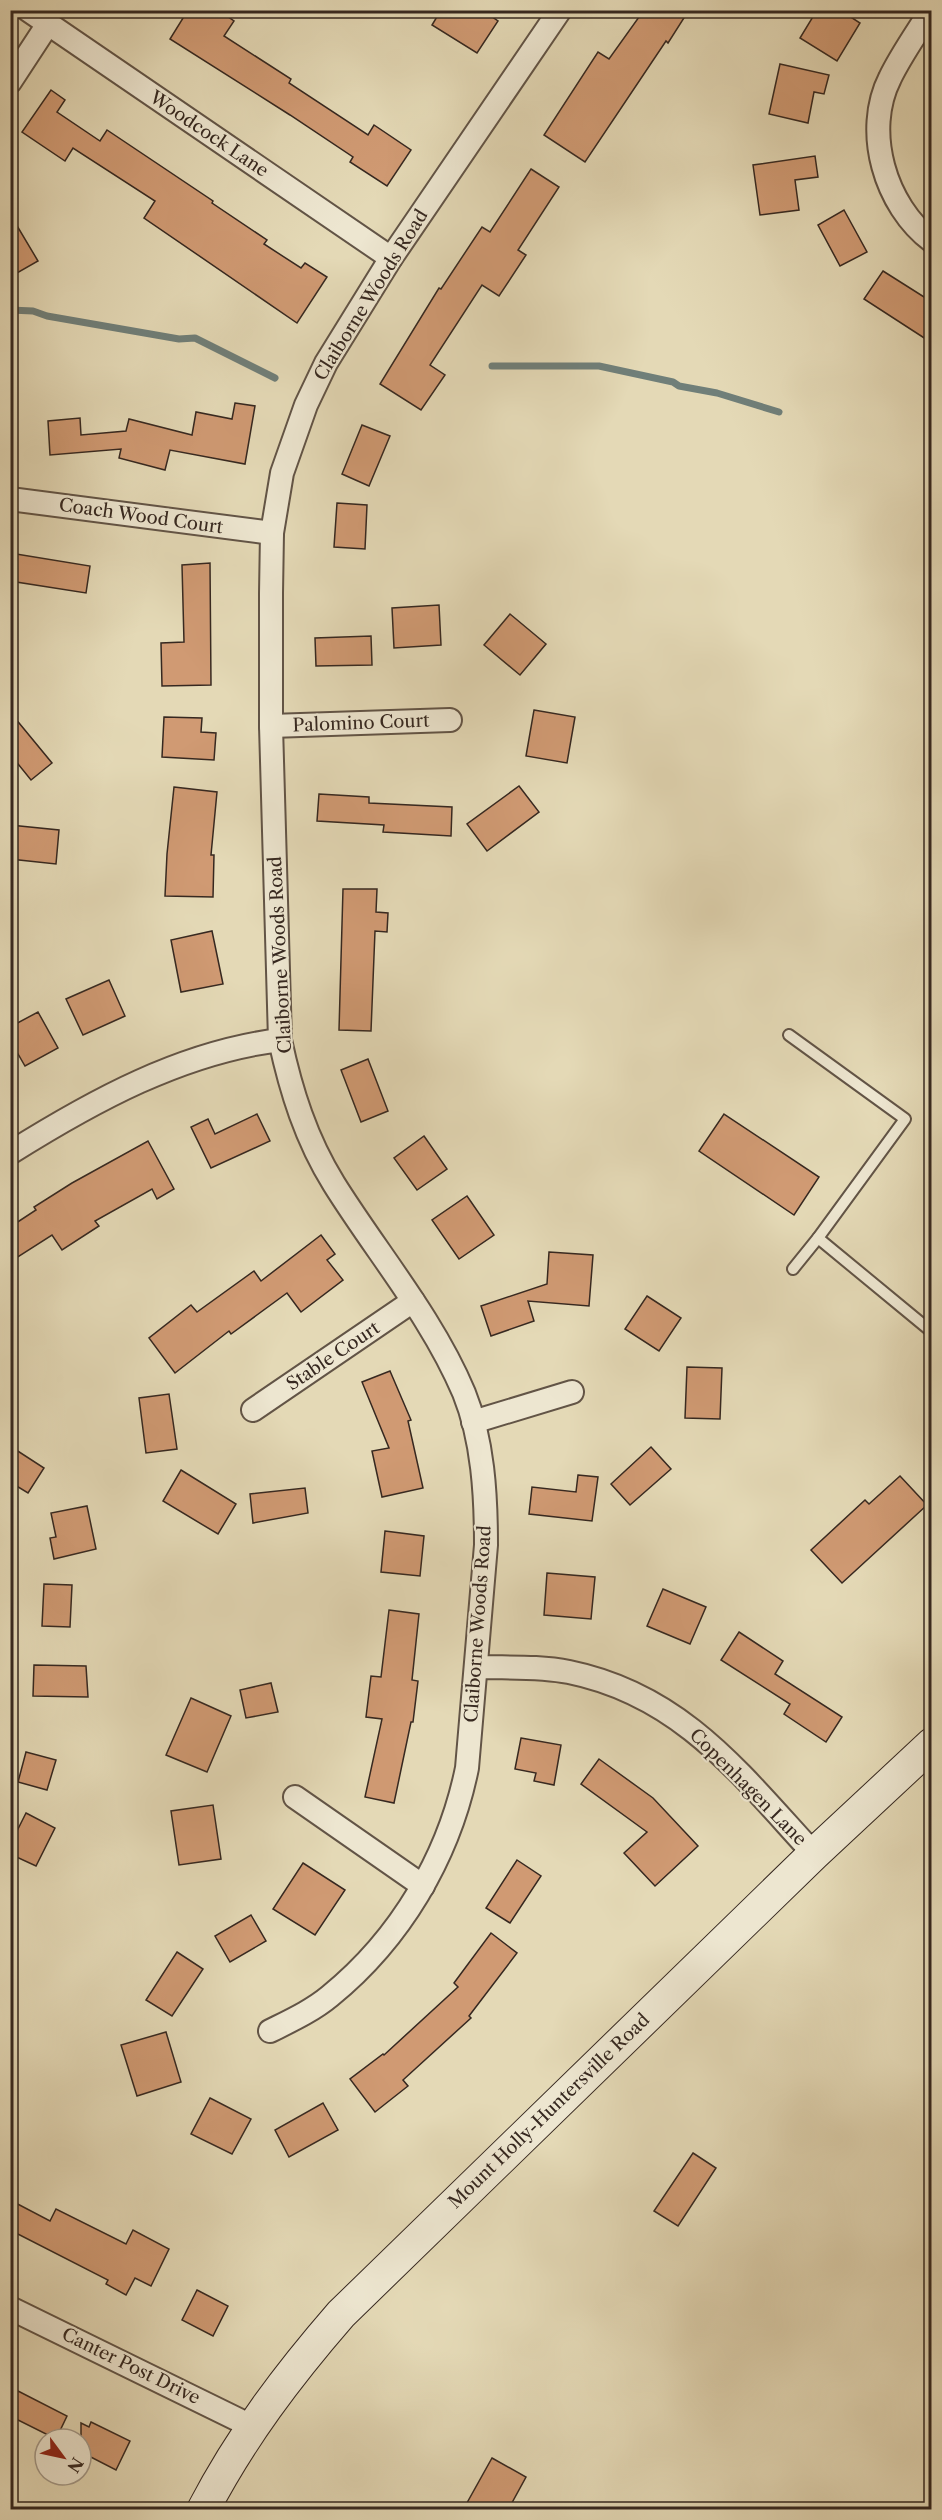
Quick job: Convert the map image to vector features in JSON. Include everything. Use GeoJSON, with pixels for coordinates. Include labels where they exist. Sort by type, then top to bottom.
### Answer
{"type":"FeatureCollection","features":[{"type":"Feature","properties":{"kind":"main road","name":"Mount Holly-Huntersville Road"},"geometry":{"type":"LineString","coordinates":[[203,2510],[251,2426],[291,2372],[341,2314],[814,1854],[932,1744]]}},
{"type":"Feature","properties":{"kind":"street","name":"Woodcock Lane"},"geometry":{"type":"LineString","coordinates":[[28,10],[391,258]]}},
{"type":"Feature","properties":{"kind":"street","name":"Claiborne Woods Road"},"geometry":{"type":"LineString","coordinates":[[270,2031],[328,1998],[363,1966],[388,1937],[423,1886],[447,1840],[461,1799],[467,1768],[486,1545],[486,1510],[482,1469],[473,1422],[464,1393],[444,1353],[413,1301],[326,1171],[302,1122],[290,1085],[280,1040],[271,726],[272,534],[282,472],[306,405],[326,363],[391,258],[560,10]]}},
{"type":"Feature","properties":{"kind":"street"},"geometry":{"type":"LineString","coordinates":[[931,10],[889,79],[881,104],[878,133],[884,170],[894,195],[905,214],[932,241]]}},
{"type":"Feature","properties":{"kind":"street"},"geometry":{"type":"LineString","coordinates":[[10,82],[48,24]]}},
{"type":"Feature","properties":{"kind":"street","name":"Coach Wood Court"},"geometry":{"type":"LineString","coordinates":[[10,499],[272,534]]}},
{"type":"Feature","properties":{"kind":"street","name":"Palomino Court"},"geometry":{"type":"LineString","coordinates":[[271,726],[450,720]]}},
{"type":"Feature","properties":{"kind":"street"},"geometry":{"type":"LineString","coordinates":[[10,1153],[101,1099],[183,1063],[231,1048],[280,1040]]}},
{"type":"Feature","properties":{"kind":"street","name":"Stable Court"},"geometry":{"type":"LineString","coordinates":[[253,1410],[413,1301]]}},
{"type":"Feature","properties":{"kind":"street"},"geometry":{"type":"LineString","coordinates":[[473,1422],[572,1392]]}},
{"type":"Feature","properties":{"kind":"street","name":"Copenhagen Lane"},"geometry":{"type":"LineString","coordinates":[[477,1667],[566,1672],[591,1677],[654,1703],[690,1727],[724,1757],[814,1854]]}},
{"type":"Feature","properties":{"kind":"street"},"geometry":{"type":"LineString","coordinates":[[295,1797],[423,1886]]}},
{"type":"Feature","properties":{"kind":"street","name":"Canter Post Drive"},"geometry":{"type":"LineString","coordinates":[[10,2308],[251,2426]]}},
{"type":"Feature","properties":{"kind":"lane"},"geometry":{"type":"LineString","coordinates":[[789,1035],[905,1119],[793,1269]]}},
{"type":"Feature","properties":{"kind":"lane"},"geometry":{"type":"LineString","coordinates":[[818,1238],[932,1332]]}},
{"type":"Feature","properties":{"kind":"building"},"geometry":{"type":"Polygon","coordinates":[[[188,10],[218,10],[234,21],[224,36],[291,79],[289,83],[368,135],[374,125],[411,150],[387,186],[350,162],[353,157],[170,39],[188,10]]]}},
{"type":"Feature","properties":{"kind":"building"},"geometry":{"type":"Polygon","coordinates":[[[441,10],[482,10],[498,21],[477,53],[432,25],[441,10]]]}},
{"type":"Feature","properties":{"kind":"building"},"geometry":{"type":"Polygon","coordinates":[[[644,10],[689,10],[585,162],[544,135],[598,52],[609,59],[644,10]]]}},
{"type":"Feature","properties":{"kind":"building"},"geometry":{"type":"Polygon","coordinates":[[[817,10],[840,10],[860,23],[837,61],[800,38],[817,10]]]}},
{"type":"Feature","properties":{"kind":"building"},"geometry":{"type":"Polygon","coordinates":[[[780,64],[829,75],[824,94],[814,92],[808,123],[769,114],[780,64]]]}},
{"type":"Feature","properties":{"kind":"building"},"geometry":{"type":"Polygon","coordinates":[[[51,90],[65,100],[57,112],[100,141],[107,130],[267,240],[264,244],[301,268],[305,263],[327,277],[297,323],[144,218],[155,201],[73,148],[65,161],[22,132],[51,90]]]}},
{"type":"Feature","properties":{"kind":"building"},"geometry":{"type":"Polygon","coordinates":[[[815,156],[818,177],[795,180],[799,210],[760,215],[753,165],[815,156]]]}},
{"type":"Feature","properties":{"kind":"building"},"geometry":{"type":"Polygon","coordinates":[[[531,169],[559,187],[518,250],[526,255],[499,296],[482,285],[430,365],[445,375],[421,410],[380,384],[439,288],[441,289],[482,227],[490,232],[531,169]]]}},
{"type":"Feature","properties":{"kind":"building"},"geometry":{"type":"Polygon","coordinates":[[[844,210],[867,252],[840,266],[818,225],[844,210]]]}},
{"type":"Feature","properties":{"kind":"building"},"geometry":{"type":"Polygon","coordinates":[[[10,214],[38,261],[10,277],[10,214]]]}},
{"type":"Feature","properties":{"kind":"building"},"geometry":{"type":"Polygon","coordinates":[[[883,271],[932,302],[932,343],[864,299],[883,271]]]}},
{"type":"Feature","properties":{"kind":"building"},"geometry":{"type":"Polygon","coordinates":[[[235,403],[255,406],[245,464],[170,450],[165,470],[119,458],[121,449],[50,455],[48,421],[80,418],[81,435],[126,431],[129,419],[192,435],[196,412],[232,419],[235,403]]]}},
{"type":"Feature","properties":{"kind":"building"},"geometry":{"type":"Polygon","coordinates":[[[362,425],[390,436],[369,486],[342,474],[362,425]]]}},
{"type":"Feature","properties":{"kind":"building"},"geometry":{"type":"Polygon","coordinates":[[[337,503],[367,505],[365,549],[334,547],[337,503]]]}},
{"type":"Feature","properties":{"kind":"building"},"geometry":{"type":"Polygon","coordinates":[[[10,553],[90,566],[86,593],[10,581],[10,553]]]}},
{"type":"Feature","properties":{"kind":"building"},"geometry":{"type":"Polygon","coordinates":[[[210,563],[211,685],[162,686],[161,643],[184,642],[182,565],[210,563]]]}},
{"type":"Feature","properties":{"kind":"building"},"geometry":{"type":"Polygon","coordinates":[[[439,605],[441,645],[394,648],[392,608],[439,605]]]}},
{"type":"Feature","properties":{"kind":"building"},"geometry":{"type":"Polygon","coordinates":[[[510,614],[546,644],[520,675],[484,645],[510,614]]]}},
{"type":"Feature","properties":{"kind":"building"},"geometry":{"type":"Polygon","coordinates":[[[371,636],[372,665],[316,666],[315,638],[371,636]]]}},
{"type":"Feature","properties":{"kind":"building"},"geometry":{"type":"Polygon","coordinates":[[[534,710],[575,717],[567,763],[526,756],[534,710]]]}},
{"type":"Feature","properties":{"kind":"building"},"geometry":{"type":"Polygon","coordinates":[[[10,712],[52,763],[31,780],[10,754],[10,712]]]}},
{"type":"Feature","properties":{"kind":"building"},"geometry":{"type":"Polygon","coordinates":[[[164,717],[202,718],[201,732],[216,733],[214,760],[162,757],[164,717]]]}},
{"type":"Feature","properties":{"kind":"building"},"geometry":{"type":"Polygon","coordinates":[[[519,786],[539,812],[487,851],[467,824],[519,786]]]}},
{"type":"Feature","properties":{"kind":"building"},"geometry":{"type":"Polygon","coordinates":[[[174,787],[217,792],[211,855],[214,855],[213,897],[165,896],[174,787]]]}},
{"type":"Feature","properties":{"kind":"building"},"geometry":{"type":"Polygon","coordinates":[[[319,794],[369,797],[369,803],[452,807],[451,836],[383,832],[384,825],[317,821],[319,794]]]}},
{"type":"Feature","properties":{"kind":"building"},"geometry":{"type":"Polygon","coordinates":[[[10,825],[59,830],[56,864],[10,859],[10,825]]]}},
{"type":"Feature","properties":{"kind":"building"},"geometry":{"type":"Polygon","coordinates":[[[343,889],[377,889],[376,912],[388,913],[387,932],[375,931],[371,1031],[339,1030],[343,889]]]}},
{"type":"Feature","properties":{"kind":"building"},"geometry":{"type":"Polygon","coordinates":[[[212,931],[223,984],[181,992],[171,940],[212,931]]]}},
{"type":"Feature","properties":{"kind":"building"},"geometry":{"type":"Polygon","coordinates":[[[109,980],[125,1016],[83,1035],[66,999],[109,980]]]}},
{"type":"Feature","properties":{"kind":"building"},"geometry":{"type":"Polygon","coordinates":[[[38,1012],[58,1048],[25,1066],[10,1040],[10,1027],[38,1012]]]}},
{"type":"Feature","properties":{"kind":"building"},"geometry":{"type":"Polygon","coordinates":[[[368,1059],[388,1111],[361,1122],[341,1070],[368,1059]]]}},
{"type":"Feature","properties":{"kind":"building"},"geometry":{"type":"Polygon","coordinates":[[[257,1114],[270,1141],[211,1168],[191,1127],[208,1119],[215,1134],[257,1114]]]}},
{"type":"Feature","properties":{"kind":"building"},"geometry":{"type":"Polygon","coordinates":[[[724,1114],[819,1177],[794,1215],[699,1151],[724,1114]]]}},
{"type":"Feature","properties":{"kind":"building"},"geometry":{"type":"Polygon","coordinates":[[[424,1136],[447,1169],[417,1190],[394,1158],[424,1136]]]}},
{"type":"Feature","properties":{"kind":"building"},"geometry":{"type":"Polygon","coordinates":[[[148,1141],[174,1189],[157,1199],[152,1189],[95,1221],[99,1226],[62,1250],[52,1235],[10,1262],[10,1227],[36,1210],[34,1207],[72,1183],[148,1141]]]}},
{"type":"Feature","properties":{"kind":"building"},"geometry":{"type":"Polygon","coordinates":[[[467,1196],[494,1235],[459,1259],[432,1220],[467,1196]]]}},
{"type":"Feature","properties":{"kind":"building"},"geometry":{"type":"Polygon","coordinates":[[[321,1235],[335,1254],[327,1260],[343,1280],[301,1312],[287,1293],[231,1334],[229,1331],[175,1373],[149,1338],[191,1305],[197,1312],[254,1271],[261,1281],[321,1235]]]}},
{"type":"Feature","properties":{"kind":"building"},"geometry":{"type":"Polygon","coordinates":[[[549,1252],[593,1255],[589,1306],[528,1301],[534,1321],[491,1336],[481,1306],[547,1284],[549,1252]]]}},
{"type":"Feature","properties":{"kind":"building"},"geometry":{"type":"Polygon","coordinates":[[[647,1296],[681,1318],[659,1351],[625,1329],[647,1296]]]}},
{"type":"Feature","properties":{"kind":"building"},"geometry":{"type":"Polygon","coordinates":[[[687,1367],[722,1368],[720,1419],[685,1418],[687,1367]]]}},
{"type":"Feature","properties":{"kind":"building"},"geometry":{"type":"Polygon","coordinates":[[[390,1371],[411,1420],[408,1421],[423,1488],[382,1497],[372,1451],[389,1448],[362,1382],[390,1371]]]}},
{"type":"Feature","properties":{"kind":"building"},"geometry":{"type":"Polygon","coordinates":[[[169,1394],[177,1449],[146,1453],[139,1398],[169,1394]]]}},
{"type":"Feature","properties":{"kind":"building"},"geometry":{"type":"Polygon","coordinates":[[[10,1446],[44,1468],[28,1493],[10,1482],[10,1446]]]}},
{"type":"Feature","properties":{"kind":"building"},"geometry":{"type":"Polygon","coordinates":[[[651,1447],[671,1469],[630,1505],[611,1484],[651,1447]]]}},
{"type":"Feature","properties":{"kind":"building"},"geometry":{"type":"Polygon","coordinates":[[[181,1470],[236,1504],[218,1534],[163,1501],[181,1470]]]}},
{"type":"Feature","properties":{"kind":"building"},"geometry":{"type":"Polygon","coordinates":[[[578,1475],[598,1477],[592,1521],[529,1514],[532,1487],[576,1492],[578,1475]]]}},
{"type":"Feature","properties":{"kind":"building"},"geometry":{"type":"Polygon","coordinates":[[[900,1476],[927,1505],[842,1583],[811,1550],[865,1500],[869,1504],[900,1476]]]}},
{"type":"Feature","properties":{"kind":"building"},"geometry":{"type":"Polygon","coordinates":[[[305,1488],[308,1513],[253,1523],[250,1494],[305,1488]]]}},
{"type":"Feature","properties":{"kind":"building"},"geometry":{"type":"Polygon","coordinates":[[[87,1506],[96,1549],[54,1559],[50,1538],[56,1537],[51,1513],[87,1506]]]}},
{"type":"Feature","properties":{"kind":"building"},"geometry":{"type":"Polygon","coordinates":[[[385,1531],[424,1536],[420,1576],[381,1572],[385,1531]]]}},
{"type":"Feature","properties":{"kind":"building"},"geometry":{"type":"Polygon","coordinates":[[[547,1573],[595,1577],[591,1619],[544,1615],[547,1573]]]}},
{"type":"Feature","properties":{"kind":"building"},"geometry":{"type":"Polygon","coordinates":[[[44,1584],[72,1585],[70,1627],[42,1626],[44,1584]]]}},
{"type":"Feature","properties":{"kind":"building"},"geometry":{"type":"Polygon","coordinates":[[[663,1589],[706,1607],[690,1644],[647,1626],[663,1589]]]}},
{"type":"Feature","properties":{"kind":"building"},"geometry":{"type":"Polygon","coordinates":[[[389,1610],[419,1614],[412,1680],[418,1681],[413,1722],[411,1722],[394,1803],[365,1797],[382,1719],[366,1717],[371,1676],[381,1677],[389,1610]]]}},
{"type":"Feature","properties":{"kind":"building"},"geometry":{"type":"Polygon","coordinates":[[[739,1632],[783,1661],[775,1674],[842,1717],[826,1742],[784,1714],[790,1704],[721,1660],[739,1632]]]}},
{"type":"Feature","properties":{"kind":"building"},"geometry":{"type":"Polygon","coordinates":[[[34,1665],[86,1666],[88,1697],[33,1696],[34,1665]]]}},
{"type":"Feature","properties":{"kind":"building"},"geometry":{"type":"Polygon","coordinates":[[[271,1683],[278,1712],[246,1718],[240,1690],[271,1683]]]}},
{"type":"Feature","properties":{"kind":"building"},"geometry":{"type":"Polygon","coordinates":[[[191,1698],[231,1716],[207,1772],[166,1755],[191,1698]]]}},
{"type":"Feature","properties":{"kind":"building"},"geometry":{"type":"Polygon","coordinates":[[[521,1738],[561,1745],[554,1785],[534,1781],[536,1773],[515,1769],[521,1738]]]}},
{"type":"Feature","properties":{"kind":"building"},"geometry":{"type":"Polygon","coordinates":[[[26,1752],[56,1760],[47,1790],[18,1782],[26,1752]]]}},
{"type":"Feature","properties":{"kind":"building"},"geometry":{"type":"Polygon","coordinates":[[[599,1759],[653,1798],[698,1846],[655,1886],[624,1853],[647,1832],[581,1784],[599,1759]]]}},
{"type":"Feature","properties":{"kind":"building"},"geometry":{"type":"Polygon","coordinates":[[[213,1805],[221,1859],[179,1865],[171,1811],[213,1805]]]}},
{"type":"Feature","properties":{"kind":"building"},"geometry":{"type":"Polygon","coordinates":[[[26,1813],[55,1828],[36,1866],[10,1854],[10,1845],[26,1813]]]}},
{"type":"Feature","properties":{"kind":"building"},"geometry":{"type":"Polygon","coordinates":[[[517,1860],[541,1876],[510,1923],[486,1908],[517,1860]]]}},
{"type":"Feature","properties":{"kind":"building"},"geometry":{"type":"Polygon","coordinates":[[[303,1863],[345,1890],[315,1935],[273,1909],[303,1863]]]}},
{"type":"Feature","properties":{"kind":"building"},"geometry":{"type":"Polygon","coordinates":[[[251,1915],[266,1941],[230,1962],[215,1936],[251,1915]]]}},
{"type":"Feature","properties":{"kind":"building"},"geometry":{"type":"Polygon","coordinates":[[[491,1933],[517,1953],[469,2016],[471,2018],[403,2080],[408,2086],[375,2112],[350,2079],[384,2055],[458,1987],[454,1983],[491,1933]]]}},
{"type":"Feature","properties":{"kind":"building"},"geometry":{"type":"Polygon","coordinates":[[[177,1952],[203,1969],[172,2016],[146,2000],[177,1952]]]}},
{"type":"Feature","properties":{"kind":"building"},"geometry":{"type":"Polygon","coordinates":[[[166,2032],[181,2082],[137,2096],[121,2045],[166,2032]]]}},
{"type":"Feature","properties":{"kind":"building"},"geometry":{"type":"Polygon","coordinates":[[[210,2098],[251,2119],[232,2154],[191,2134],[210,2098]]]}},
{"type":"Feature","properties":{"kind":"building"},"geometry":{"type":"Polygon","coordinates":[[[323,2103],[338,2130],[289,2157],[275,2130],[323,2103]]]}},
{"type":"Feature","properties":{"kind":"building"},"geometry":{"type":"Polygon","coordinates":[[[693,2153],[716,2168],[678,2226],[654,2211],[693,2153]]]}},
{"type":"Feature","properties":{"kind":"building"},"geometry":{"type":"Polygon","coordinates":[[[10,2200],[50,2221],[56,2209],[126,2244],[133,2230],[169,2249],[151,2286],[135,2278],[126,2295],[106,2284],[108,2280],[10,2230],[10,2200]]]}},
{"type":"Feature","properties":{"kind":"building"},"geometry":{"type":"Polygon","coordinates":[[[197,2290],[228,2306],[213,2336],[182,2320],[197,2290]]]}},
{"type":"Feature","properties":{"kind":"building"},"geometry":{"type":"Polygon","coordinates":[[[18,2391],[67,2416],[62,2427],[33,2428],[10,2416],[10,2407],[18,2391]]]}},
{"type":"Feature","properties":{"kind":"building"},"geometry":{"type":"Polygon","coordinates":[[[91,2422],[130,2441],[116,2470],[93,2458],[93,2427],[89,2427],[91,2422]]]}},
{"type":"Feature","properties":{"kind":"building"},"geometry":{"type":"Polygon","coordinates":[[[492,2458],[526,2477],[508,2510],[463,2510],[492,2458]]]}},
{"type":"Feature","properties":{"kind":"waterway"},"geometry":{"type":"LineString","coordinates":[[10,310],[33,311],[47,316],[179,339],[195,338],[275,378]]}},
{"type":"Feature","properties":{"kind":"waterway"},"geometry":{"type":"LineString","coordinates":[[492,366],[599,366],[717,393],[779,412]]}}]}
